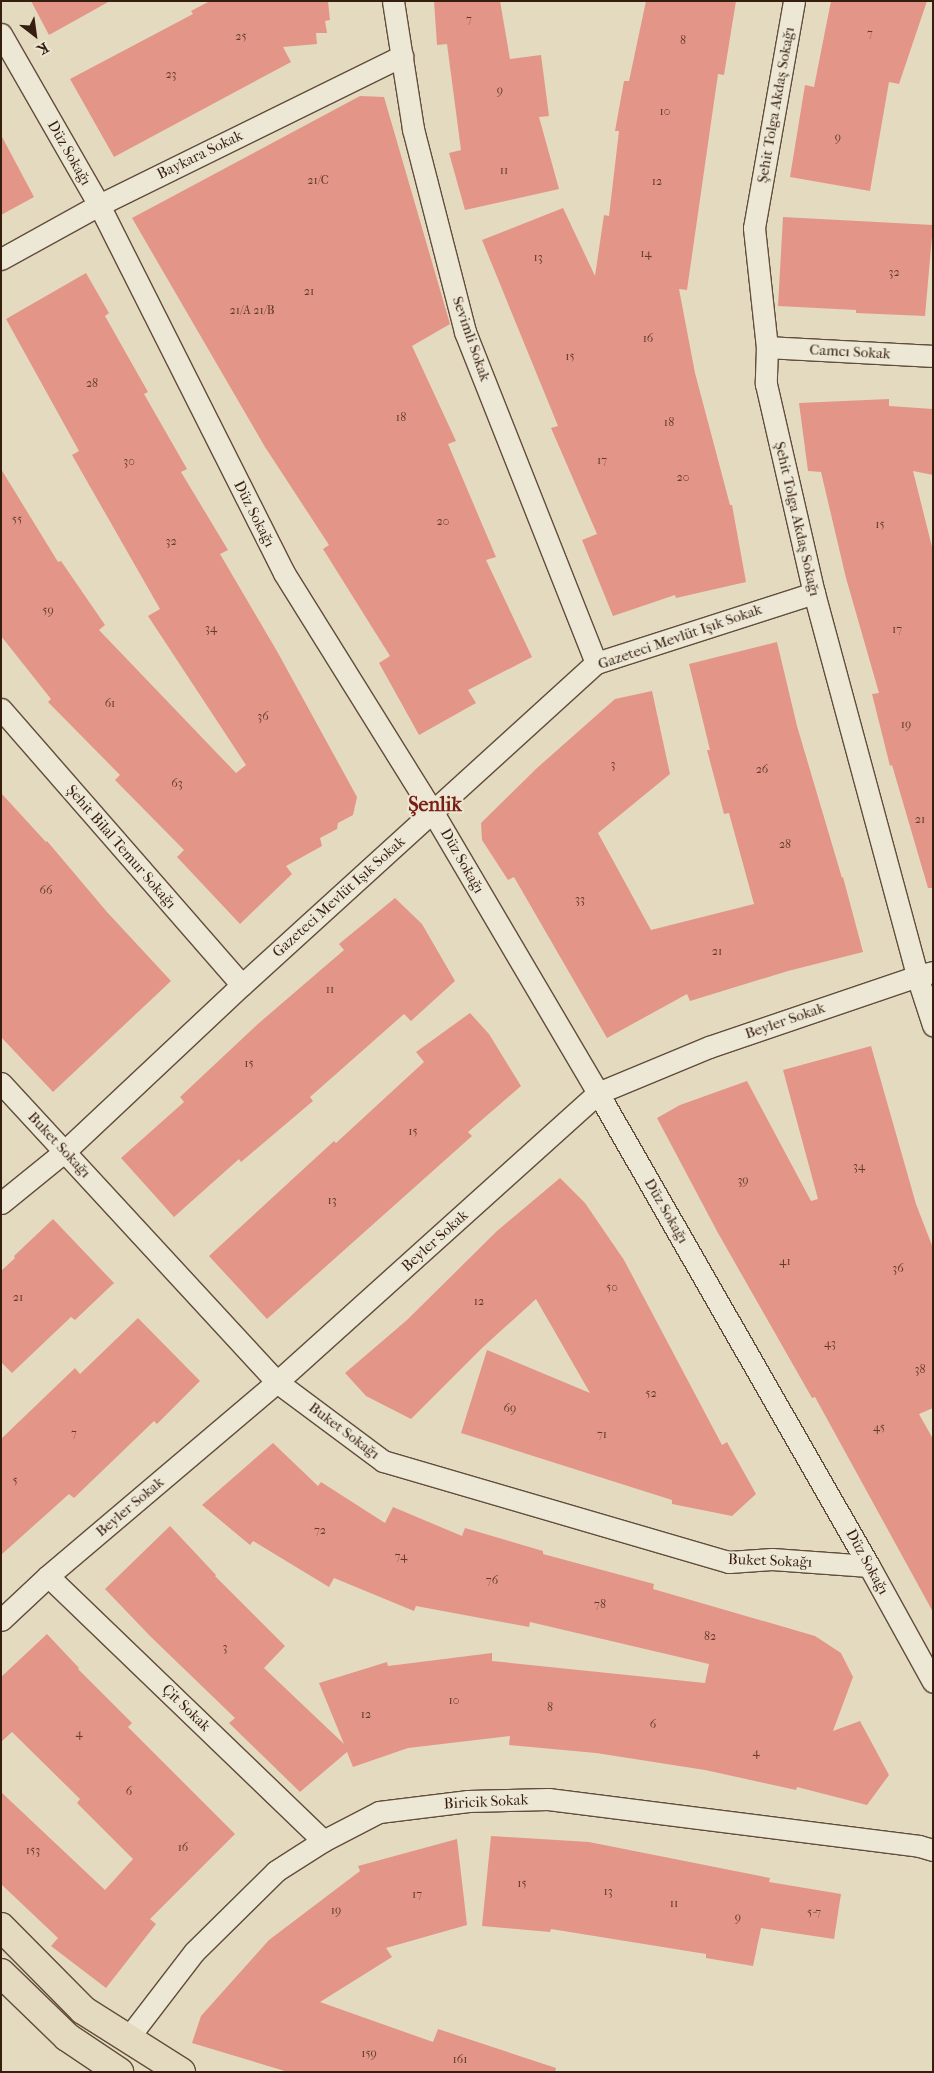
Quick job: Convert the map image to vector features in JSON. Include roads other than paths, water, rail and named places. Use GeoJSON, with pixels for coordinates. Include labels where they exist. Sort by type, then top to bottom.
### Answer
{"type":"FeatureCollection","features":[{"type":"Feature","properties":{"kind":"main road"},"geometry":{"type":"LineString","coordinates":[[1,1927],[84,2010],[180,2072]]}},
{"type":"Feature","properties":{"kind":"main road"},"geometry":{"type":"LineString","coordinates":[[1,1973],[66,2037],[119,2072]]}},
{"type":"Feature","properties":{"kind":"street","name":"Sevimli Sokak"},"geometry":{"type":"LineString","coordinates":[[393,1],[413,129],[465,332],[596,663]]}},
{"type":"Feature","properties":{"kind":"street","name":"Şehit Tolga Akdaş Sokağı"},"geometry":{"type":"LineString","coordinates":[[794,1],[754,228],[767,347],[766,384],[814,593],[925,974],[933,1025]]}},
{"type":"Feature","properties":{"kind":"street","name":"Düz Sokağı"},"geometry":{"type":"LineString","coordinates":[[1,34],[99,205],[284,573],[432,811],[598,1094],[869,1566],[933,1682]]}},
{"type":"Feature","properties":{"kind":"street","name":"Baykara Sokak"},"geometry":{"type":"LineString","coordinates":[[1,258],[99,205],[402,56]]}},
{"type":"Feature","properties":{"kind":"street","name":"Camcı Sokak"},"geometry":{"type":"LineString","coordinates":[[767,347],[933,356]]}},
{"type":"Feature","properties":{"kind":"street","name":"Gazeteci Mevlüt Işık Sokak"},"geometry":{"type":"LineString","coordinates":[[1,1203],[65,1151],[242,985],[596,663],[814,593]]}},
{"type":"Feature","properties":{"kind":"street","name":"Şehit Bilal Temur Sokağı"},"geometry":{"type":"LineString","coordinates":[[1,709],[242,985]]}},
{"type":"Feature","properties":{"kind":"street","name":"Beyler Sokak"},"geometry":{"type":"LineString","coordinates":[[1,1620],[48,1576],[278,1382],[598,1094],[709,1048],[925,974]]}},
{"type":"Feature","properties":{"kind":"street","name":"Buket Sokağı"},"geometry":{"type":"LineString","coordinates":[[1,1083],[278,1382],[383,1461],[729,1562],[772,1559],[869,1566]]}},
{"type":"Feature","properties":{"kind":"street","name":"Çit Sokak"},"geometry":{"type":"LineString","coordinates":[[48,1576],[323,1841]]}},
{"type":"Feature","properties":{"kind":"street","name":"Biricik Sokak"},"geometry":{"type":"LineString","coordinates":[[128,2038],[194,1952],[276,1871],[323,1841],[379,1812],[468,1801],[548,1799],[919,1846],[933,1850]]}},
{"type":"Feature","properties":{"kind":"district","name":"Şenlik"},"geometry":{"type":"Point","coordinates":[435,804]}}]}
